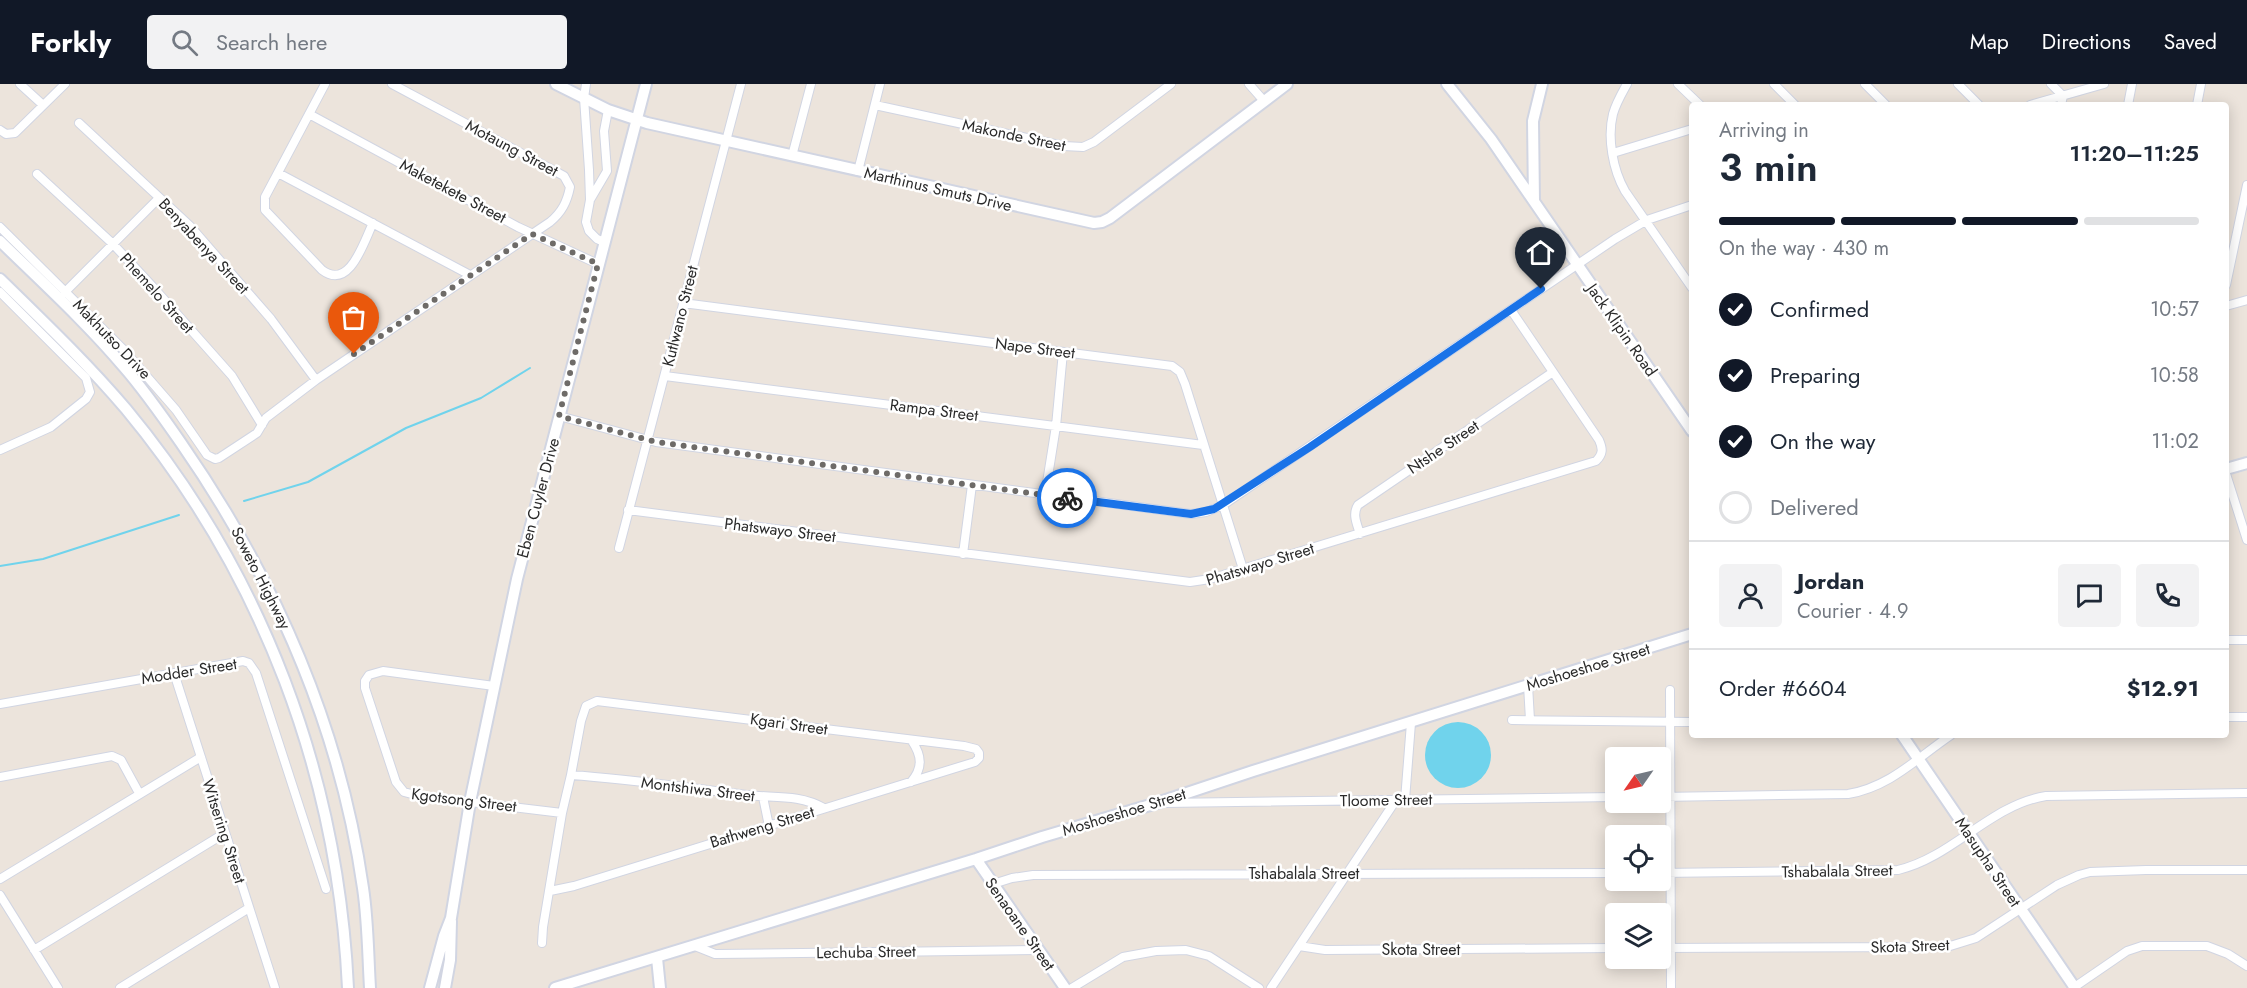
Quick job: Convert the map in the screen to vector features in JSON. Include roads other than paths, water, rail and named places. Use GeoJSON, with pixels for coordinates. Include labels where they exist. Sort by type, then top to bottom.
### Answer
{"type":"FeatureCollection","features":[{"type":"Feature","properties":{"kind":"street"},"geometry":{"type":"LineString","coordinates":[[20,84],[43,105]]}},
{"type":"Feature","properties":{"kind":"street"},"geometry":{"type":"LineString","coordinates":[[0,130],[6,134],[15,133],[65,84]]}},
{"type":"Feature","properties":{"kind":"street"},"geometry":{"type":"LineString","coordinates":[[325,84],[265,197],[265,210],[327,274],[340,275],[350,269],[373,223]]}},
{"type":"Feature","properties":{"kind":"street","name":"Motaung Street"},"geometry":{"type":"LineString","coordinates":[[215,459],[257,433],[266,418],[316,380],[532,234],[556,217],[563,207],[570,187],[564,176],[392,84]]}},
{"type":"Feature","properties":{"kind":"street","name":"Marthinus Smuts Drive"},"geometry":{"type":"LineString","coordinates":[[556,84],[608,110],[637,119],[1088,222],[1102,222],[1110,218],[1287,84]]}},
{"type":"Feature","properties":{"kind":"street"},"geometry":{"type":"LineString","coordinates":[[586,84],[584,98],[590,200],[586,222],[597,239],[604,242]]}},
{"type":"Feature","properties":{"kind":"street","name":"Eben Cuyler Drive"},"geometry":{"type":"LineString","coordinates":[[445,988],[450,960],[451,918],[470,802],[522,556],[646,84]]}},
{"type":"Feature","properties":{"kind":"street","name":"Kutlwano Street"},"geometry":{"type":"LineString","coordinates":[[619,548],[741,84]]}},
{"type":"Feature","properties":{"kind":"street"},"geometry":{"type":"LineString","coordinates":[[792,156],[811,84]]}},
{"type":"Feature","properties":{"kind":"street"},"geometry":{"type":"LineString","coordinates":[[858,171],[880,84]]}},
{"type":"Feature","properties":{"kind":"street"},"geometry":{"type":"LineString","coordinates":[[1249,84],[1264,101]]}},
{"type":"Feature","properties":{"kind":"street","name":"Jack Klipin Road"},"geometry":{"type":"LineString","coordinates":[[1447,84],[1485,131],[1689,426]]}},
{"type":"Feature","properties":{"kind":"street"},"geometry":{"type":"LineString","coordinates":[[1534,202],[1533,121],[1542,84]]}},
{"type":"Feature","properties":{"kind":"street"},"geometry":{"type":"LineString","coordinates":[[1627,84],[1612,118],[1613,153],[1620,182],[1689,283]]}},
{"type":"Feature","properties":{"kind":"street"},"geometry":{"type":"LineString","coordinates":[[1678,84],[1697,102]]}},
{"type":"Feature","properties":{"kind":"street"},"geometry":{"type":"LineString","coordinates":[[1774,84],[1792,102]]}},
{"type":"Feature","properties":{"kind":"street"},"geometry":{"type":"LineString","coordinates":[[1865,84],[1883,102]]}},
{"type":"Feature","properties":{"kind":"street"},"geometry":{"type":"LineString","coordinates":[[1958,84],[1976,102]]}},
{"type":"Feature","properties":{"kind":"street"},"geometry":{"type":"LineString","coordinates":[[2051,84],[2063,96]]}},
{"type":"Feature","properties":{"kind":"street"},"geometry":{"type":"LineString","coordinates":[[2041,102],[2104,84]]}},
{"type":"Feature","properties":{"kind":"street"},"geometry":{"type":"LineString","coordinates":[[2129,102],[2132,84]]}},
{"type":"Feature","properties":{"kind":"street"},"geometry":{"type":"LineString","coordinates":[[2198,102],[2201,84]]}},
{"type":"Feature","properties":{"kind":"street","name":"Makonde Street"},"geometry":{"type":"LineString","coordinates":[[875,105],[1064,146],[1083,147],[1094,142],[1166,85]]}},
{"type":"Feature","properties":{"kind":"street"},"geometry":{"type":"LineString","coordinates":[[2062,102],[2063,96]]}},
{"type":"Feature","properties":{"kind":"street"},"geometry":{"type":"LineString","coordinates":[[590,200],[607,171],[604,131],[608,110]]}},
{"type":"Feature","properties":{"kind":"street","name":"Maketekete Street"},"geometry":{"type":"LineString","coordinates":[[309,114],[532,234],[598,264]]}},
{"type":"Feature","properties":{"kind":"street","name":"Benyabenya Street"},"geometry":{"type":"LineString","coordinates":[[79,123],[190,226],[286,338],[316,380]]}},
{"type":"Feature","properties":{"kind":"street"},"geometry":{"type":"LineString","coordinates":[[1613,153],[1689,130]]}},
{"type":"Feature","properties":{"kind":"street"},"geometry":{"type":"LineString","coordinates":[[278,172],[470,275]]}},
{"type":"Feature","properties":{"kind":"street","name":"Phemelo Street"},"geometry":{"type":"LineString","coordinates":[[37,174],[113,244],[232,376],[262,425]]}},
{"type":"Feature","properties":{"kind":"street"},"geometry":{"type":"LineString","coordinates":[[2229,271],[2247,184]]}},
{"type":"Feature","properties":{"kind":"street"},"geometry":{"type":"LineString","coordinates":[[62,295],[159,198]]}},
{"type":"Feature","properties":{"kind":"street"},"geometry":{"type":"LineString","coordinates":[[559,416],[646,440],[1191,514],[1206,512],[1223,505],[1577,264],[1647,220],[1689,206]]}},
{"type":"Feature","properties":{"kind":"street","name":"Makhutso Drive"},"geometry":{"type":"LineString","coordinates":[[0,226],[62,295],[108,332],[154,383],[207,455],[215,459]]}},
{"type":"Feature","properties":{"kind":"street","name":"Soweto Highway"},"geometry":{"type":"LineString","coordinates":[[0,241],[62,295],[126,368],[200,470],[245,543],[292,639],[314,694],[345,794],[364,897],[370,988]]}},
{"type":"Feature","properties":{"kind":"street","name":"Soweto Highway"},"geometry":{"type":"LineString","coordinates":[[0,279],[89,367],[126,409],[190,496],[227,556],[246,593],[287,687],[320,789],[341,895],[348,988]]}},
{"type":"Feature","properties":{"kind":"street"},"geometry":{"type":"LineString","coordinates":[[0,292],[87,378],[90,392],[86,399],[51,427],[0,450]]}},
{"type":"Feature","properties":{"kind":"street"},"geometry":{"type":"LineString","coordinates":[[2229,305],[2247,300]]}},
{"type":"Feature","properties":{"kind":"street","name":"Nape Street"},"geometry":{"type":"LineString","coordinates":[[683,303],[1167,364],[1176,368],[1185,384],[1243,569]]}},
{"type":"Feature","properties":{"kind":"street","name":"Phatswayo Street"},"geometry":{"type":"LineString","coordinates":[[628,510],[1190,582],[1210,579],[1596,461],[1603,448],[1599,440],[1511,310]]}},
{"type":"Feature","properties":{"kind":"street"},"geometry":{"type":"LineString","coordinates":[[1045,495],[1056,426],[1063,352]]}},
{"type":"Feature","properties":{"kind":"street","name":"Ntshe Street"},"geometry":{"type":"LineString","coordinates":[[1360,534],[1355,516],[1355,509],[1358,505],[1553,372]]}},
{"type":"Feature","properties":{"kind":"street","name":"Rampa Street"},"geometry":{"type":"LineString","coordinates":[[665,376],[1203,445]]}},
{"type":"Feature","properties":{"kind":"street"},"geometry":{"type":"LineString","coordinates":[[2229,471],[2247,463]]}},
{"type":"Feature","properties":{"kind":"street"},"geometry":{"type":"LineString","coordinates":[[2229,482],[2247,540]]}},
{"type":"Feature","properties":{"kind":"street"},"geometry":{"type":"LineString","coordinates":[[963,554],[972,485]]}},
{"type":"Feature","properties":{"kind":"street","name":"Moshoeshoe Street"},"geometry":{"type":"LineString","coordinates":[[555,988],[834,901],[976,860],[1042,837],[1157,803],[1689,635]]}},
{"type":"Feature","properties":{"kind":"street"},"geometry":{"type":"LineString","coordinates":[[2229,640],[2247,640]]}},
{"type":"Feature","properties":{"kind":"street","name":"Modder Street"},"geometry":{"type":"LineString","coordinates":[[0,704],[243,661],[254,668],[326,890]]}},
{"type":"Feature","properties":{"kind":"street","name":"Kgotsong Street"},"geometry":{"type":"LineString","coordinates":[[494,686],[383,671],[369,675],[365,681],[365,688],[400,789],[408,794],[420,796],[562,813]]}},
{"type":"Feature","properties":{"kind":"street","name":"Witsering Street"},"geometry":{"type":"LineString","coordinates":[[174,673],[274,986]]}},
{"type":"Feature","properties":{"kind":"street"},"geometry":{"type":"LineString","coordinates":[[1528,686],[1530,720]]}},
{"type":"Feature","properties":{"kind":"street"},"geometry":{"type":"LineString","coordinates":[[1670,690],[1670,747]]}},
{"type":"Feature","properties":{"kind":"street","name":"Kgari Street"},"geometry":{"type":"LineString","coordinates":[[571,775],[586,706],[597,701],[976,749],[980,755],[975,762]]}},
{"type":"Feature","properties":{"kind":"street"},"geometry":{"type":"LineString","coordinates":[[2229,717],[2247,717]]}},
{"type":"Feature","properties":{"kind":"street"},"geometry":{"type":"LineString","coordinates":[[1512,720],[1689,722]]}},
{"type":"Feature","properties":{"kind":"street"},"geometry":{"type":"LineString","coordinates":[[1271,988],[1348,872],[1401,800],[1411,723]]}},
{"type":"Feature","properties":{"kind":"street","name":"Masupha Street"},"geometry":{"type":"LineString","coordinates":[[1904,738],[2074,988]]}},
{"type":"Feature","properties":{"kind":"street"},"geometry":{"type":"LineString","coordinates":[[1671,796],[1862,792],[1883,783],[1919,760],[1947,738]]}},
{"type":"Feature","properties":{"kind":"street"},"geometry":{"type":"LineString","coordinates":[[911,782],[920,764],[919,752],[912,741]]}},
{"type":"Feature","properties":{"kind":"street"},"geometry":{"type":"LineString","coordinates":[[0,777],[112,756],[122,760],[139,793]]}},
{"type":"Feature","properties":{"kind":"street"},"geometry":{"type":"LineString","coordinates":[[0,879],[201,757]]}},
{"type":"Feature","properties":{"kind":"street","name":"Bathweng Street"},"geometry":{"type":"LineString","coordinates":[[549,891],[574,886],[975,762]]}},
{"type":"Feature","properties":{"kind":"street"},"geometry":{"type":"LineString","coordinates":[[542,943],[562,813],[571,775]]}},
{"type":"Feature","properties":{"kind":"street","name":"Montshiwa Street"},"geometry":{"type":"LineString","coordinates":[[571,775],[763,797],[796,798],[824,808]]}},
{"type":"Feature","properties":{"kind":"street","name":"Tshabalala Street"},"geometry":{"type":"LineString","coordinates":[[1671,873],[1898,870],[1922,862],[2021,802],[2046,796],[2247,793]]}},
{"type":"Feature","properties":{"kind":"street"},"geometry":{"type":"LineString","coordinates":[[763,797],[769,826]]}},
{"type":"Feature","properties":{"kind":"street","name":"Tloome Street"},"geometry":{"type":"LineString","coordinates":[[1157,803],[1605,797]]}},
{"type":"Feature","properties":{"kind":"street"},"geometry":{"type":"LineString","coordinates":[[34,950],[225,833]]}},
{"type":"Feature","properties":{"kind":"street","name":"Senaoane Street"},"geometry":{"type":"LineString","coordinates":[[976,860],[1065,988]]}},
{"type":"Feature","properties":{"kind":"street","name":"Skota Street"},"geometry":{"type":"LineString","coordinates":[[1671,948],[1947,947],[1976,938],[2057,885],[2079,874],[2247,870]]}},
{"type":"Feature","properties":{"kind":"street","name":"Tshabalala Street"},"geometry":{"type":"LineString","coordinates":[[993,884],[1033,875],[1348,872],[1605,873]]}},
{"type":"Feature","properties":{"kind":"street"},"geometry":{"type":"LineString","coordinates":[[0,895],[58,988]]}},
{"type":"Feature","properties":{"kind":"street"},"geometry":{"type":"LineString","coordinates":[[120,988],[249,908]]}},
{"type":"Feature","properties":{"kind":"street","name":"Eben Cuyler Drive"},"geometry":{"type":"LineString","coordinates":[[430,988],[451,918]]}},
{"type":"Feature","properties":{"kind":"street","name":"Lechuba Street"},"geometry":{"type":"LineString","coordinates":[[695,946],[715,954],[1038,950]]}},
{"type":"Feature","properties":{"kind":"street","name":"Skota Street"},"geometry":{"type":"LineString","coordinates":[[1299,946],[1324,950],[1605,948]]}},
{"type":"Feature","properties":{"kind":"street"},"geometry":{"type":"LineString","coordinates":[[2074,988],[2127,951],[2142,946],[2207,946],[2228,954],[2247,966]]}},
{"type":"Feature","properties":{"kind":"street"},"geometry":{"type":"LineString","coordinates":[[1072,988],[1123,957],[1156,951],[1186,950],[1209,956],[1259,988]]}},
{"type":"Feature","properties":{"kind":"street"},"geometry":{"type":"LineString","coordinates":[[657,958],[660,988]]}},
{"type":"Feature","properties":{"kind":"street"},"geometry":{"type":"LineString","coordinates":[[1671,969],[1671,988]]}},
{"type":"Feature","properties":{"kind":"street"},"geometry":{"type":"LineString","coordinates":[[266,988],[274,986]]}},
{"type":"Feature","properties":{"kind":"water"},"geometry":{"type":"Polygon","coordinates":[[[1451,722],[1465,722],[1477,727],[1486,736],[1491,755],[1489,768],[1482,779],[1465,788],[1451,788],[1439,783],[1430,774],[1425,762],[1425,748],[1430,736],[1439,727],[1451,722]]]}},
{"type":"Feature","properties":{"kind":"waterway"},"geometry":{"type":"LineString","coordinates":[[244,501],[308,482],[406,428],[481,398],[530,368]]}},
{"type":"Feature","properties":{"kind":"waterway"},"geometry":{"type":"LineString","coordinates":[[0,566],[43,559],[179,515]]}}]}
